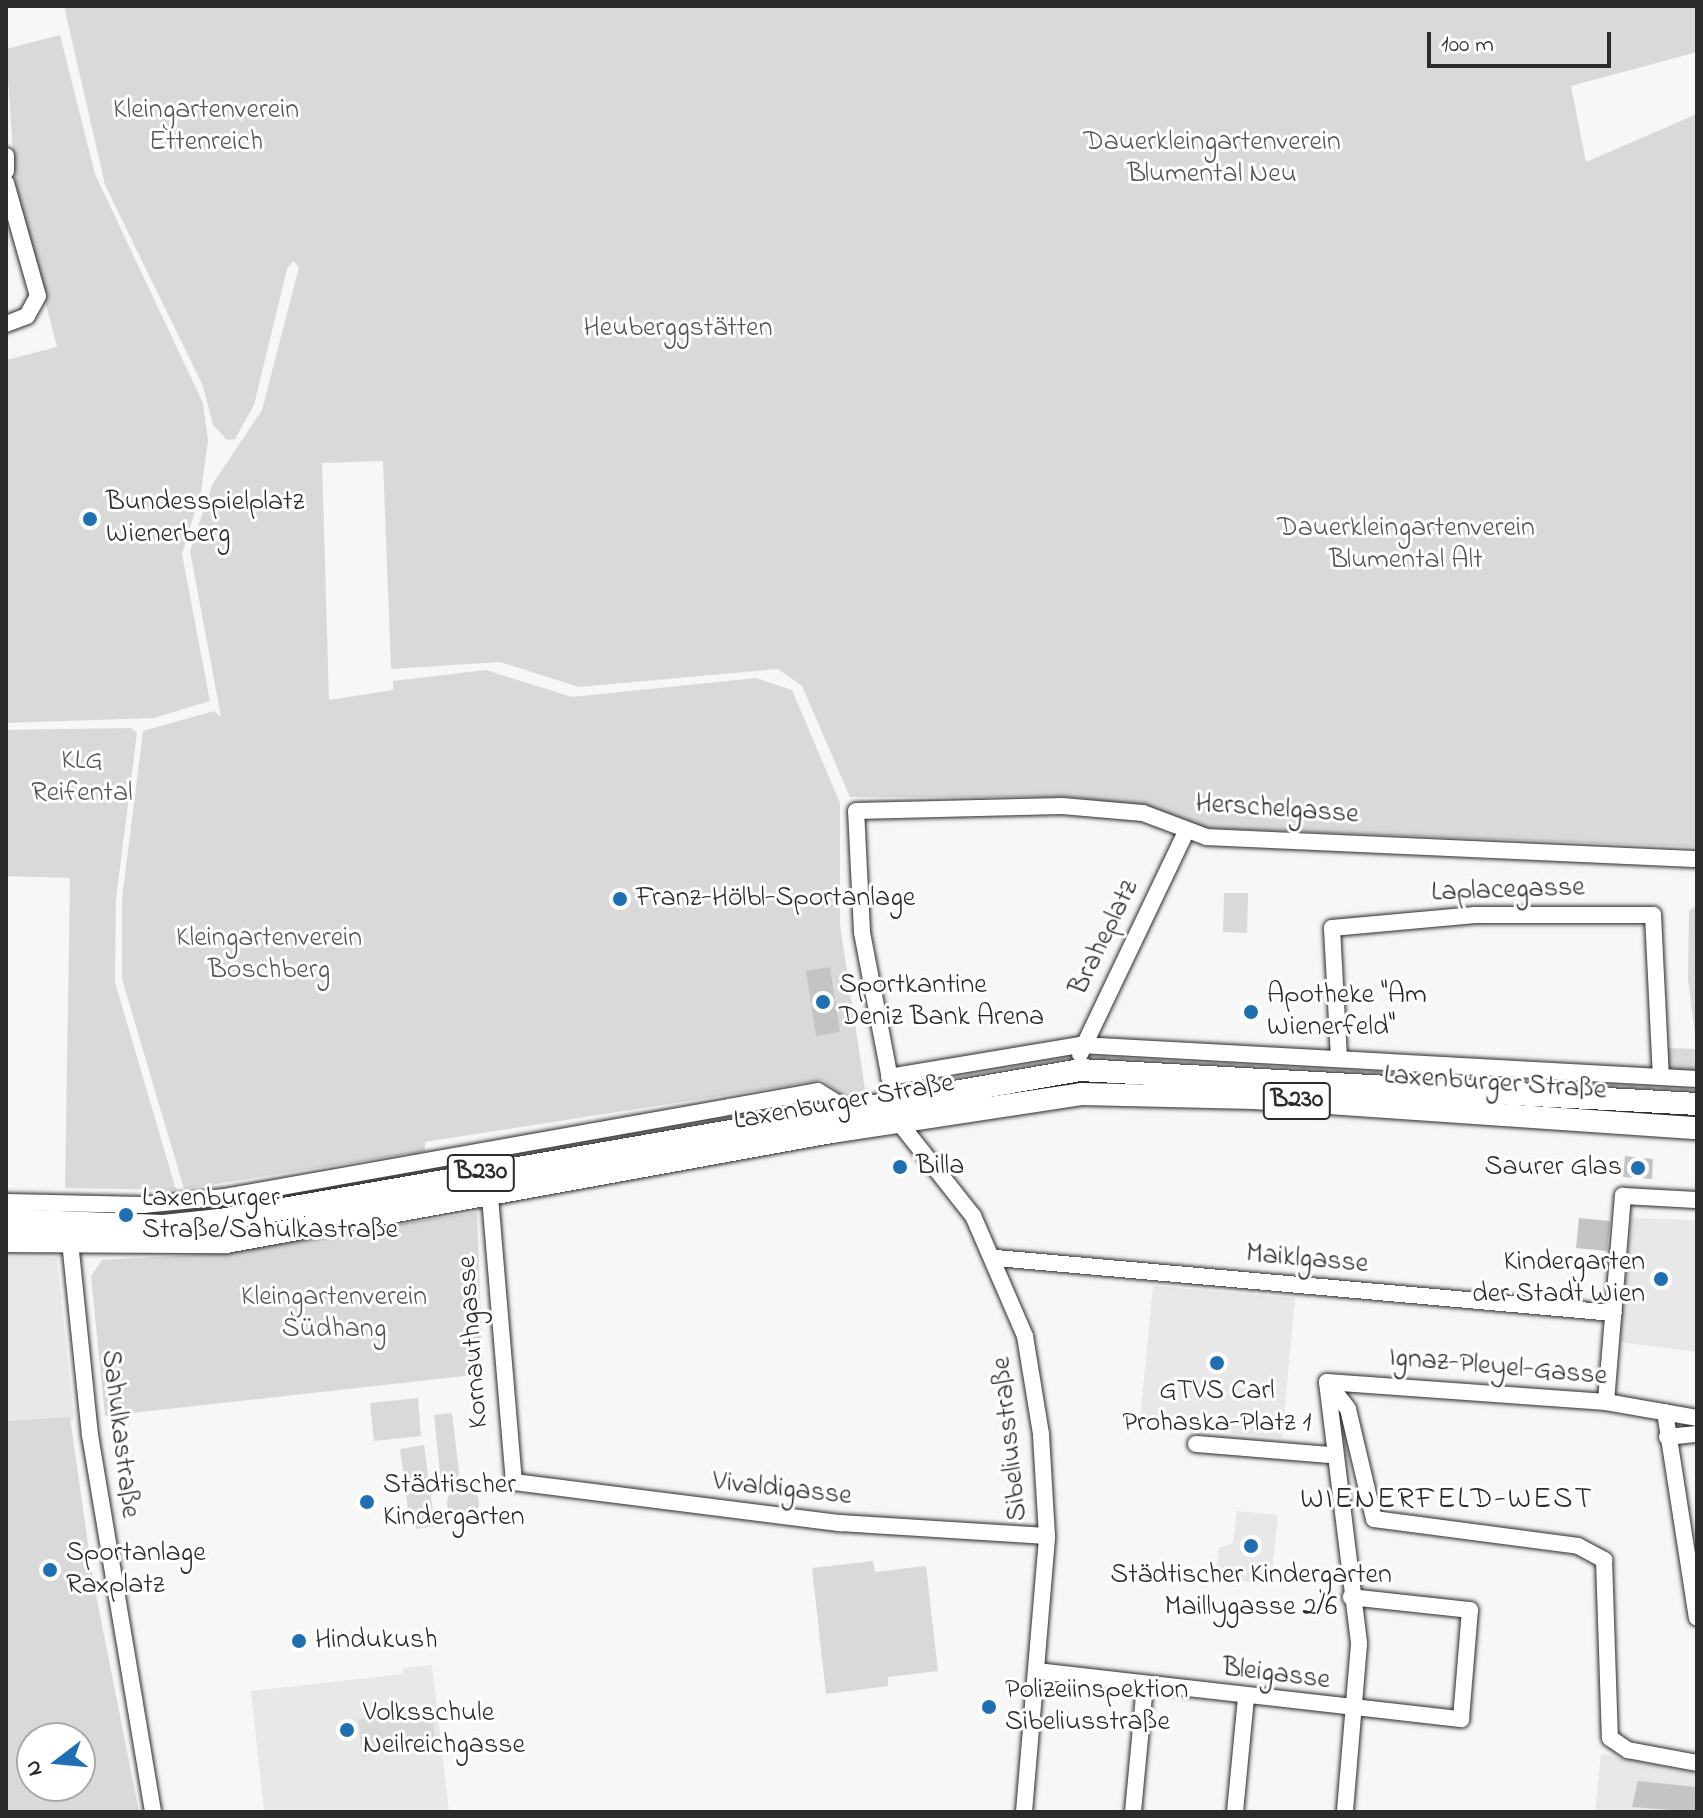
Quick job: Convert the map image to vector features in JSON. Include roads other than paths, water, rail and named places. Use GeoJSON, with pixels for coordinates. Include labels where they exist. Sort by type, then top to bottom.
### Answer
{"type":"FeatureCollection","features":[{"type":"Feature","properties":{"kind":"main road","name":"Laxenburger Straße"},"geometry":{"type":"LineString","coordinates":[[6,1220],[163,1226],[220,1220],[845,1108],[891,1087],[1080,1070],[1697,1104]]}},
{"type":"Feature","properties":{"kind":"main road","name":"Laxenburger Straße"},"geometry":{"type":"LineString","coordinates":[[6,1241],[67,1223],[226,1242],[490,1197],[898,1121],[1081,1094],[1254,1098],[1697,1128]]}},
{"type":"Feature","properties":{"kind":"street"},"geometry":{"type":"LineString","coordinates":[[6,156],[6,171]]}},
{"type":"Feature","properties":{"kind":"street"},"geometry":{"type":"LineString","coordinates":[[6,183],[38,296],[27,316],[6,324]]}},
{"type":"Feature","properties":{"kind":"street","name":"Herschelgasse"},"geometry":{"type":"LineString","coordinates":[[856,811],[1062,806],[1143,813],[1186,832],[1697,859]]}},
{"type":"Feature","properties":{"kind":"street","name":"Sibeliusstraße"},"geometry":{"type":"LineString","coordinates":[[856,811],[862,932],[898,1121],[973,1216],[996,1258],[1025,1336],[1041,1434],[1047,1536],[1024,1812]]}},
{"type":"Feature","properties":{"kind":"street","name":"Braheplatz"},"geometry":{"type":"LineString","coordinates":[[1080,1070],[1080,1045],[1186,832]]}},
{"type":"Feature","properties":{"kind":"street","name":"Laplacegasse"},"geometry":{"type":"LineString","coordinates":[[1339,1058],[1332,928],[1464,915],[1653,915],[1661,1077]]}},
{"type":"Feature","properties":{"kind":"street","name":"Laxenburger Straße"},"geometry":{"type":"LineString","coordinates":[[891,1087],[1080,1045],[1697,1079]]}},
{"type":"Feature","properties":{"kind":"street"},"geometry":{"type":"LineString","coordinates":[[1606,1402],[1623,1196],[1697,1200]]}},
{"type":"Feature","properties":{"kind":"street","name":"Kornauthgasse"},"geometry":{"type":"LineString","coordinates":[[490,1197],[514,1482]]}},
{"type":"Feature","properties":{"kind":"street","name":"Laxenburger Straße"},"geometry":{"type":"LineString","coordinates":[[6,1202],[67,1223]]}},
{"type":"Feature","properties":{"kind":"street","name":"Sahulkastraße"},"geometry":{"type":"LineString","coordinates":[[67,1223],[90,1435],[153,1812]]}},
{"type":"Feature","properties":{"kind":"street","name":"Maiklgasse"},"geometry":{"type":"LineString","coordinates":[[996,1258],[1614,1313]]}},
{"type":"Feature","properties":{"kind":"street"},"geometry":{"type":"LineString","coordinates":[[1327,1382],[1331,1455],[1359,1644],[1356,1711],[1345,1812]]}},
{"type":"Feature","properties":{"kind":"street"},"geometry":{"type":"LineString","coordinates":[[1327,1382],[1348,1409],[1374,1519],[1578,1546],[1604,1560],[1610,1738],[1628,1750],[1697,1763]]}},
{"type":"Feature","properties":{"kind":"street","name":"Ignaz-Pleyel-Gasse"},"geometry":{"type":"LineString","coordinates":[[1327,1382],[1606,1402],[1697,1418]]}},
{"type":"Feature","properties":{"kind":"street"},"geometry":{"type":"LineString","coordinates":[[1665,1412],[1697,1618]]}},
{"type":"Feature","properties":{"kind":"street"},"geometry":{"type":"LineString","coordinates":[[1667,1437],[1697,1434]]}},
{"type":"Feature","properties":{"kind":"street"},"geometry":{"type":"LineString","coordinates":[[1196,1444],[1331,1455]]}},
{"type":"Feature","properties":{"kind":"street","name":"Vivaldigasse"},"geometry":{"type":"LineString","coordinates":[[514,1482],[840,1523],[1047,1536]]}},
{"type":"Feature","properties":{"kind":"street","name":"Bleigasse"},"geometry":{"type":"LineString","coordinates":[[1038,1671],[1356,1711],[1461,1719],[1470,1610],[1351,1597]]}},
{"type":"Feature","properties":{"kind":"street"},"geometry":{"type":"LineString","coordinates":[[1133,1812],[1145,1685]]}},
{"type":"Feature","properties":{"kind":"street"},"geometry":{"type":"LineString","coordinates":[[1235,1812],[1246,1697]]}},
{"type":"Feature","properties":{"kind":"place","name":"Bundesspielplatz Wienerberg"},"geometry":{"type":"Point","coordinates":[90,519]}},
{"type":"Feature","properties":{"kind":"place","name":"Franz-Hölbl-Sportanlage"},"geometry":{"type":"Point","coordinates":[620,899]}},
{"type":"Feature","properties":{"kind":"place","name":"Sportkantine Deniz Bank Arena"},"geometry":{"type":"Point","coordinates":[823,1002]}},
{"type":"Feature","properties":{"kind":"place","name":"Apotheke \"Am Wienerfeld\""},"geometry":{"type":"Point","coordinates":[1251,1012]}},
{"type":"Feature","properties":{"kind":"place","name":"Billa"},"geometry":{"type":"Point","coordinates":[900,1167]}},
{"type":"Feature","properties":{"kind":"place","name":"Saurer Glas"},"geometry":{"type":"Point","coordinates":[1638,1168]}},
{"type":"Feature","properties":{"kind":"place","name":"Laxenburger Straße/Sahulkastraße"},"geometry":{"type":"Point","coordinates":[126,1215]}},
{"type":"Feature","properties":{"kind":"place","name":"Kindergarten der Stadt Wien"},"geometry":{"type":"Point","coordinates":[1661,1279]}},
{"type":"Feature","properties":{"kind":"place","name":"GTVS Carl Prohaska-Platz 1"},"geometry":{"type":"Point","coordinates":[1217,1363]}},
{"type":"Feature","properties":{"kind":"place","name":"Städtischer Kindergarten"},"geometry":{"type":"Point","coordinates":[367,1502]}},
{"type":"Feature","properties":{"kind":"place","name":"Städtischer Kindergarten Maillygasse 2/6"},"geometry":{"type":"Point","coordinates":[1251,1546]}},
{"type":"Feature","properties":{"kind":"place","name":"Sportanlage Raxplatz"},"geometry":{"type":"Point","coordinates":[50,1570]}},
{"type":"Feature","properties":{"kind":"place","name":"Hindukush"},"geometry":{"type":"Point","coordinates":[299,1641]}},
{"type":"Feature","properties":{"kind":"place","name":"Polizeiinspektion Sibeliusstraße"},"geometry":{"type":"Point","coordinates":[989,1707]}},
{"type":"Feature","properties":{"kind":"place","name":"Volksschule Neilreichgasse"},"geometry":{"type":"Point","coordinates":[347,1730]}},
{"type":"Feature","properties":{"kind":"district","name":"WIENERFELD-WEST"},"geometry":{"type":"Point","coordinates":[1447,1500]}},
{"type":"Feature","properties":{"kind":"park label","name":"Kleingartenverein Ettenreich"},"geometry":{"type":"Point","coordinates":[206,127]}},
{"type":"Feature","properties":{"kind":"park label","name":"Dauerkleingartenverein Blumental Neu"},"geometry":{"type":"Point","coordinates":[1212,159]}},
{"type":"Feature","properties":{"kind":"park label","name":"Heuberggstätten"},"geometry":{"type":"Point","coordinates":[678,329]}},
{"type":"Feature","properties":{"kind":"park label","name":"Dauerkleingartenverein Blumental Alt"},"geometry":{"type":"Point","coordinates":[1406,545]}},
{"type":"Feature","properties":{"kind":"park label","name":"KLG Reifental"},"geometry":{"type":"Point","coordinates":[82,778]}},
{"type":"Feature","properties":{"kind":"park label","name":"Kleingartenverein Boschberg"},"geometry":{"type":"Point","coordinates":[269,955]}},
{"type":"Feature","properties":{"kind":"park label","name":"Kleingartenverein Südhang"},"geometry":{"type":"Point","coordinates":[334,1314]}}]}
